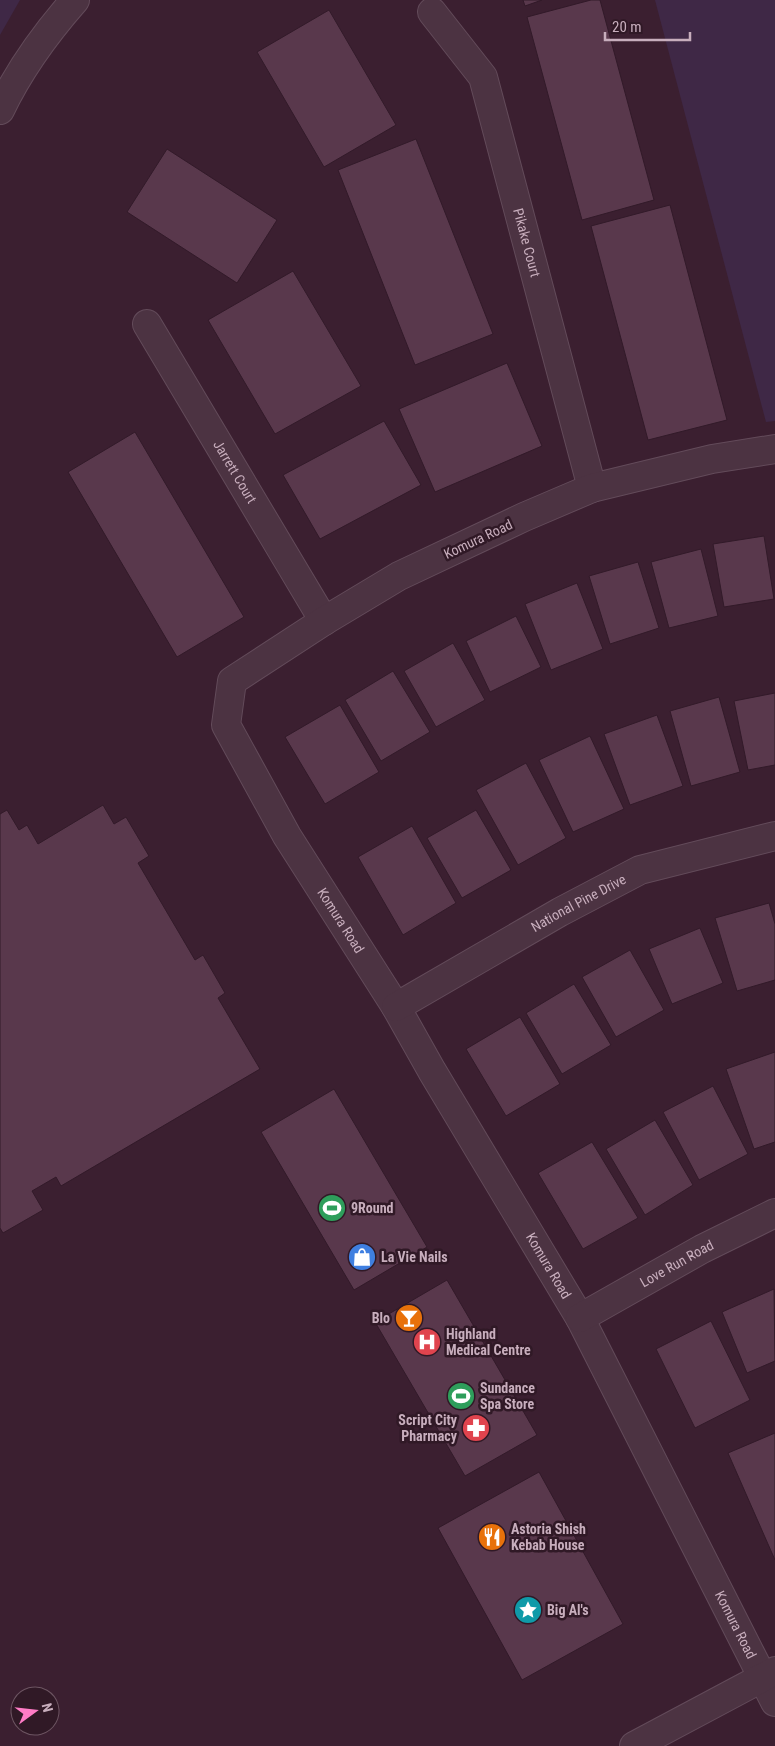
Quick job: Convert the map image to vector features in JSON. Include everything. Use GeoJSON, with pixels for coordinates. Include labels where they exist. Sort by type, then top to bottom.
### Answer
{"type":"FeatureCollection","features":[{"type":"Feature","properties":{"kind":"street"},"geometry":{"type":"LineString","coordinates":[[0,110],[26,65],[55,23],[75,0]]}},
{"type":"Feature","properties":{"kind":"street","name":"Pikake Court"},"geometry":{"type":"LineString","coordinates":[[432,12],[483,78],[592,488]]}},
{"type":"Feature","properties":{"kind":"street","name":"Jarrett Court"},"geometry":{"type":"LineString","coordinates":[[147,324],[324,621]]}},
{"type":"Feature","properties":{"kind":"street","name":"Komura Road"},"geometry":{"type":"LineString","coordinates":[[775,449],[712,459],[592,488],[524,517],[399,576],[324,621],[232,681],[226,725],[287,836],[396,1007],[432,1071],[580,1318],[768,1674],[775,1702]]}},
{"type":"Feature","properties":{"kind":"street","name":"National Pine Drive"},"geometry":{"type":"LineString","coordinates":[[396,1007],[560,912],[640,870],[775,836]]}},
{"type":"Feature","properties":{"kind":"street","name":"Love Run Road"},"geometry":{"type":"LineString","coordinates":[[580,1318],[702,1248],[775,1213]]}},
{"type":"Feature","properties":{"kind":"street"},"geometry":{"type":"LineString","coordinates":[[634,1746],[768,1674]]}},
{"type":"Feature","properties":{"kind":"shaded area"},"geometry":{"type":"Polygon","coordinates":[[[0,0],[20,0],[0,35],[0,0]]]}},
{"type":"Feature","properties":{"kind":"shaded area"},"geometry":{"type":"Polygon","coordinates":[[[655,0],[775,0],[775,421],[766,422],[655,0]]]}},
{"type":"Feature","properties":{"kind":"building"},"geometry":{"type":"Polygon","coordinates":[[[523,0],[542,0],[525,6],[523,0]]]}},
{"type":"Feature","properties":{"kind":"building"},"geometry":{"type":"Polygon","coordinates":[[[591,0],[600,0],[654,200],[582,220],[527,17],[591,0]]]}},
{"type":"Feature","properties":{"kind":"building"},"geometry":{"type":"Polygon","coordinates":[[[329,10],[396,125],[324,167],[257,52],[329,10]]]}},
{"type":"Feature","properties":{"kind":"building"},"geometry":{"type":"Polygon","coordinates":[[[416,139],[493,334],[415,365],[338,170],[416,139]]]}},
{"type":"Feature","properties":{"kind":"building"},"geometry":{"type":"Polygon","coordinates":[[[167,149],[277,220],[237,283],[127,212],[167,149]]]}},
{"type":"Feature","properties":{"kind":"building"},"geometry":{"type":"Polygon","coordinates":[[[670,205],[727,420],[648,440],[591,226],[670,205]]]}},
{"type":"Feature","properties":{"kind":"building"},"geometry":{"type":"Polygon","coordinates":[[[293,271],[361,386],[275,434],[208,320],[293,271]]]}},
{"type":"Feature","properties":{"kind":"building"},"geometry":{"type":"Polygon","coordinates":[[[507,363],[542,446],[435,492],[399,409],[507,363]]]}},
{"type":"Feature","properties":{"kind":"building"},"geometry":{"type":"Polygon","coordinates":[[[384,421],[421,485],[320,539],[283,475],[384,421]]]}},
{"type":"Feature","properties":{"kind":"building"},"geometry":{"type":"Polygon","coordinates":[[[135,432],[244,617],[177,657],[68,472],[135,432]]]}},
{"type":"Feature","properties":{"kind":"building"},"geometry":{"type":"Polygon","coordinates":[[[764,536],[774,599],[724,607],[713,544],[764,536]]]}},
{"type":"Feature","properties":{"kind":"building"},"geometry":{"type":"Polygon","coordinates":[[[701,549],[718,616],[669,628],[651,562],[701,549]]]}},
{"type":"Feature","properties":{"kind":"building"},"geometry":{"type":"Polygon","coordinates":[[[638,562],[659,628],[610,644],[589,576],[638,562]]]}},
{"type":"Feature","properties":{"kind":"building"},"geometry":{"type":"Polygon","coordinates":[[[577,583],[603,649],[551,670],[525,604],[577,583]]]}},
{"type":"Feature","properties":{"kind":"building"},"geometry":{"type":"Polygon","coordinates":[[[516,616],[541,667],[490,692],[466,641],[516,616]]]}},
{"type":"Feature","properties":{"kind":"building"},"geometry":{"type":"Polygon","coordinates":[[[453,643],[485,700],[436,727],[404,671],[453,643]]]}},
{"type":"Feature","properties":{"kind":"building"},"geometry":{"type":"Polygon","coordinates":[[[393,671],[430,732],[381,761],[345,700],[393,671]]]}},
{"type":"Feature","properties":{"kind":"building"},"geometry":{"type":"Polygon","coordinates":[[[775,693],[775,765],[748,770],[734,701],[775,693]]]}},
{"type":"Feature","properties":{"kind":"building"},"geometry":{"type":"Polygon","coordinates":[[[719,697],[740,772],[691,786],[670,711],[719,697]]]}},
{"type":"Feature","properties":{"kind":"building"},"geometry":{"type":"Polygon","coordinates":[[[340,705],[379,772],[325,804],[285,737],[340,705]]]}},
{"type":"Feature","properties":{"kind":"building"},"geometry":{"type":"Polygon","coordinates":[[[657,715],[683,786],[630,805],[604,734],[657,715]]]}},
{"type":"Feature","properties":{"kind":"building"},"geometry":{"type":"Polygon","coordinates":[[[590,736],[624,809],[573,832],[539,760],[590,736]]]}},
{"type":"Feature","properties":{"kind":"building"},"geometry":{"type":"Polygon","coordinates":[[[526,763],[566,838],[518,865],[476,790],[526,763]]]}},
{"type":"Feature","properties":{"kind":"building"},"geometry":{"type":"Polygon","coordinates":[[[103,805],[114,824],[126,817],[149,856],[138,863],[195,960],[203,955],[225,993],[218,998],[260,1069],[61,1186],[56,1177],[32,1191],[43,1210],[3,1233],[0,1228],[0,814],[7,810],[19,830],[27,825],[38,844],[103,805]]]}},
{"type":"Feature","properties":{"kind":"building"},"geometry":{"type":"Polygon","coordinates":[[[476,810],[511,870],[462,898],[427,838],[476,810]]]}},
{"type":"Feature","properties":{"kind":"building"},"geometry":{"type":"Polygon","coordinates":[[[412,826],[456,903],[403,935],[358,857],[412,826]]]}},
{"type":"Feature","properties":{"kind":"building"},"geometry":{"type":"Polygon","coordinates":[[[769,903],[775,924],[775,980],[737,991],[715,918],[769,903]]]}},
{"type":"Feature","properties":{"kind":"building"},"geometry":{"type":"Polygon","coordinates":[[[700,928],[723,983],[672,1004],[649,949],[700,928]]]}},
{"type":"Feature","properties":{"kind":"building"},"geometry":{"type":"Polygon","coordinates":[[[630,950],[664,1010],[616,1037],[582,977],[630,950]]]}},
{"type":"Feature","properties":{"kind":"building"},"geometry":{"type":"Polygon","coordinates":[[[574,984],[611,1045],[562,1074],[526,1013],[574,984]]]}},
{"type":"Feature","properties":{"kind":"building"},"geometry":{"type":"Polygon","coordinates":[[[520,1017],[560,1084],[506,1116],[466,1049],[520,1017]]]}},
{"type":"Feature","properties":{"kind":"building"},"geometry":{"type":"Polygon","coordinates":[[[775,1052],[775,1142],[754,1149],[726,1069],[775,1052]]]}},
{"type":"Feature","properties":{"kind":"building"},"geometry":{"type":"Polygon","coordinates":[[[713,1086],[748,1154],[699,1180],[663,1112],[713,1086]]]}},
{"type":"Feature","properties":{"kind":"building"},"geometry":{"type":"Polygon","coordinates":[[[334,1089],[427,1247],[354,1290],[261,1132],[334,1089]]]}},
{"type":"Feature","properties":{"kind":"building"},"geometry":{"type":"Polygon","coordinates":[[[655,1120],[693,1185],[645,1215],[606,1149],[655,1120]]]}},
{"type":"Feature","properties":{"kind":"building"},"geometry":{"type":"Polygon","coordinates":[[[592,1142],[638,1218],[583,1249],[538,1173],[592,1142]]]}},
{"type":"Feature","properties":{"kind":"building"},"geometry":{"type":"Polygon","coordinates":[[[447,1280],[537,1435],[465,1476],[375,1322],[447,1280]]]}},
{"type":"Feature","properties":{"kind":"building"},"geometry":{"type":"Polygon","coordinates":[[[774,1289],[775,1361],[747,1373],[722,1312],[774,1289]]]}},
{"type":"Feature","properties":{"kind":"building"},"geometry":{"type":"Polygon","coordinates":[[[711,1321],[750,1400],[695,1428],[656,1349],[711,1321]]]}},
{"type":"Feature","properties":{"kind":"building"},"geometry":{"type":"Polygon","coordinates":[[[775,1433],[775,1560],[728,1453],[775,1433]]]}},
{"type":"Feature","properties":{"kind":"building"},"geometry":{"type":"Polygon","coordinates":[[[539,1472],[623,1624],[522,1680],[438,1528],[539,1472]]]}},
{"type":"Feature","properties":{"kind":"place","name":"9Round"},"geometry":{"type":"Point","coordinates":[332,1208]}},
{"type":"Feature","properties":{"kind":"place","name":"La Vie Nails"},"geometry":{"type":"Point","coordinates":[362,1257]}},
{"type":"Feature","properties":{"kind":"place","name":"Blo"},"geometry":{"type":"Point","coordinates":[409,1318]}},
{"type":"Feature","properties":{"kind":"place","name":"Highland Medical Centre"},"geometry":{"type":"Point","coordinates":[427,1342]}},
{"type":"Feature","properties":{"kind":"place","name":"Sundance Spa Store"},"geometry":{"type":"Point","coordinates":[461,1396]}},
{"type":"Feature","properties":{"kind":"place","name":"Script City Pharmacy"},"geometry":{"type":"Point","coordinates":[476,1428]}},
{"type":"Feature","properties":{"kind":"place","name":"Astoria Shish Kebab House"},"geometry":{"type":"Point","coordinates":[492,1537]}},
{"type":"Feature","properties":{"kind":"place","name":"Big Al's"},"geometry":{"type":"Point","coordinates":[528,1610]}}]}
